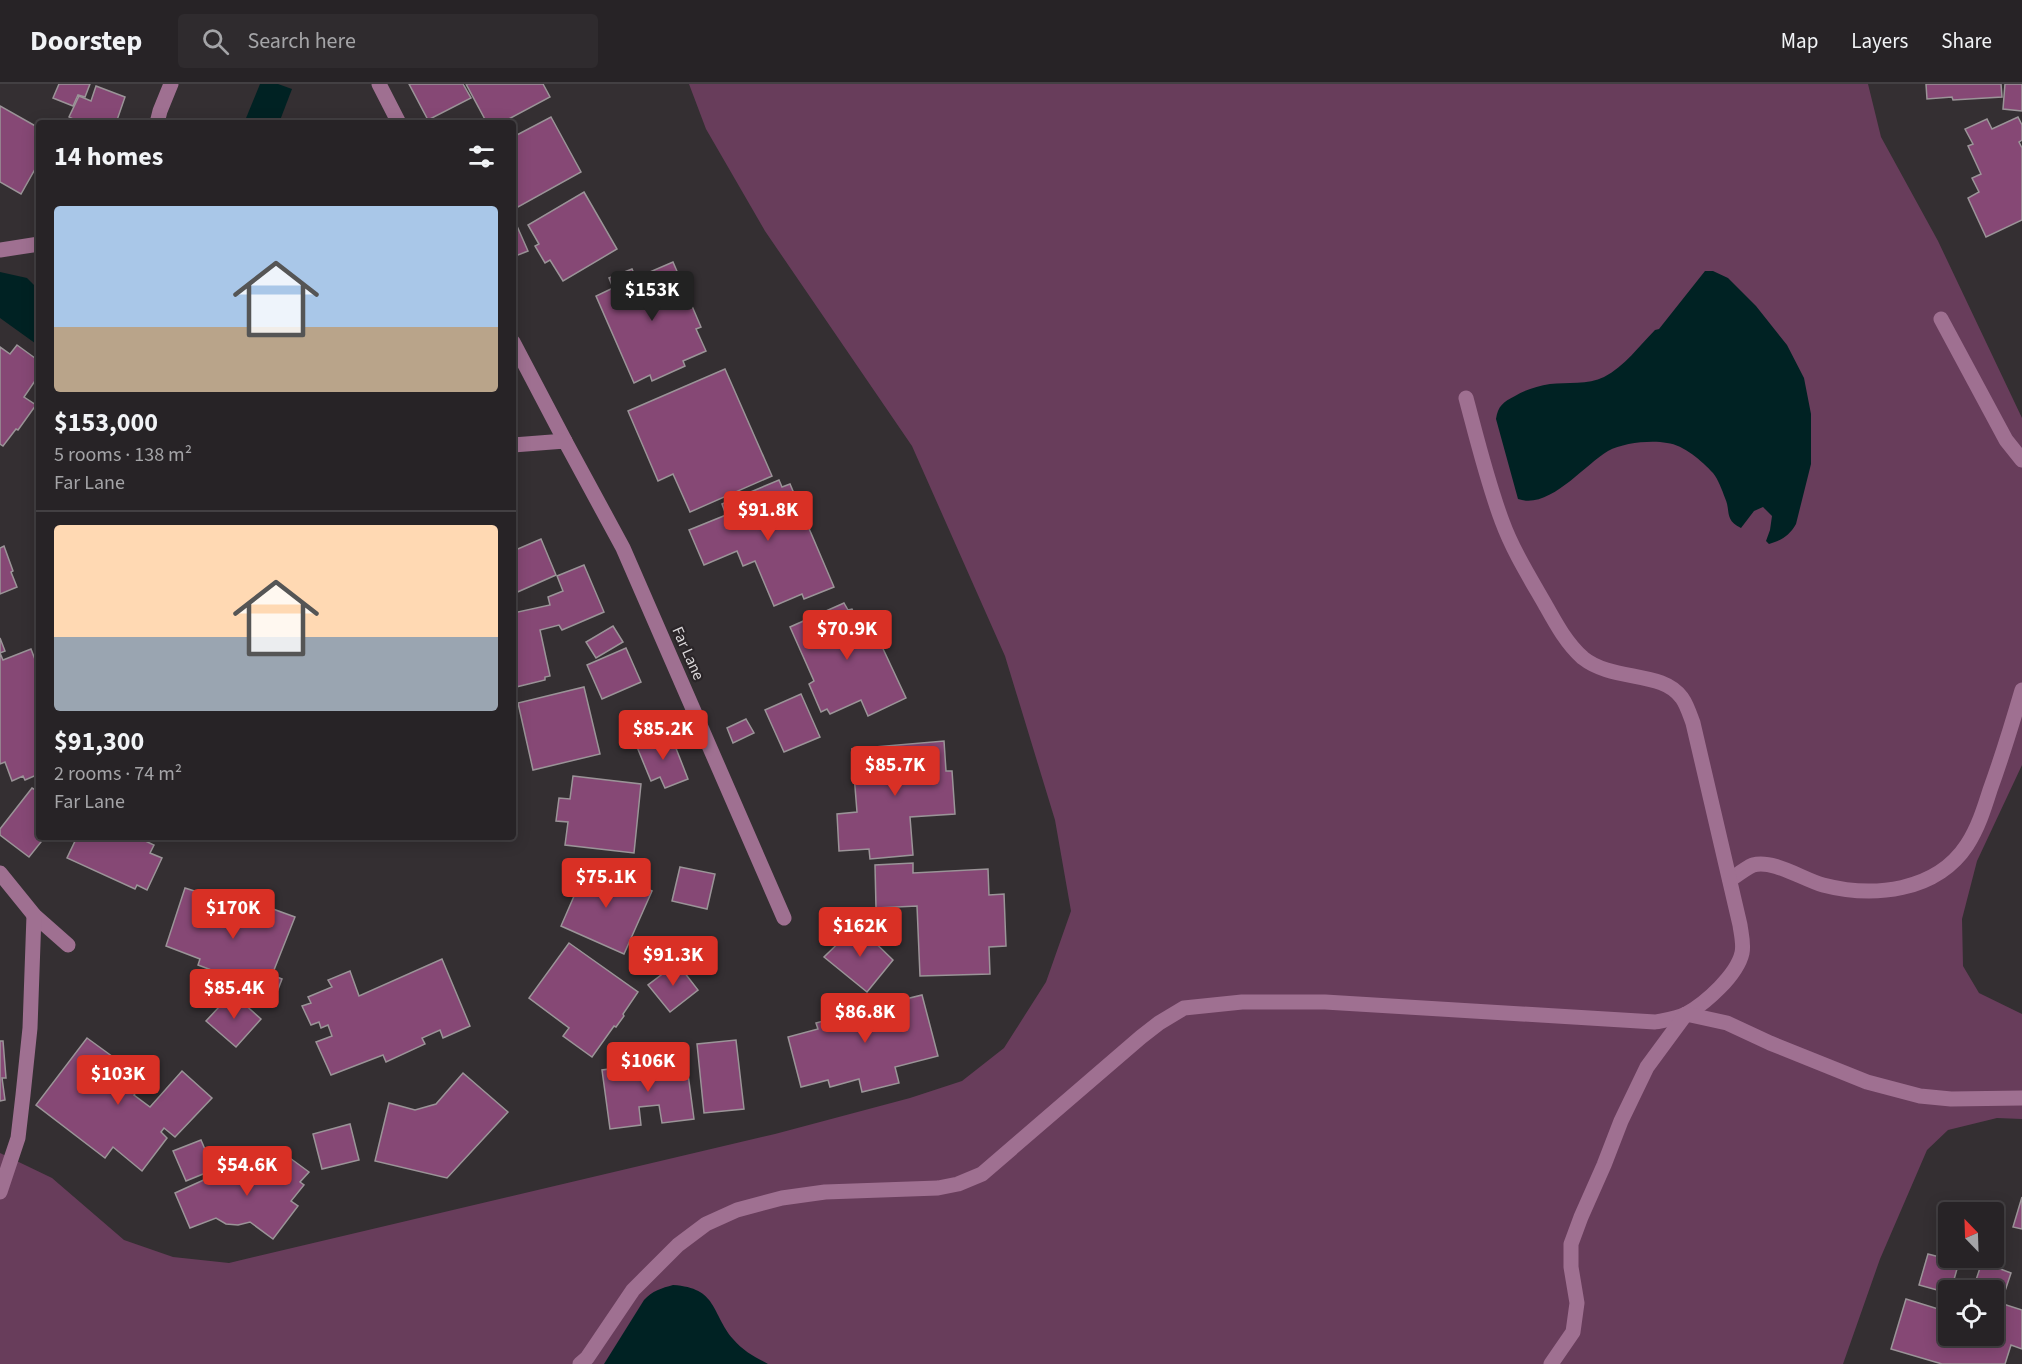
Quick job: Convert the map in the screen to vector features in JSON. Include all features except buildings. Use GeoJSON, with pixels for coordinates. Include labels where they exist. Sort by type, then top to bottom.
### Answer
{"type":"FeatureCollection","features":[{"type":"Feature","properties":{"kind":"street"},"geometry":{"type":"LineString","coordinates":[[158,120],[171,84]]}},
{"type":"Feature","properties":{"kind":"street"},"geometry":{"type":"LineString","coordinates":[[379,84],[397,120]]}},
{"type":"Feature","properties":{"kind":"street"},"geometry":{"type":"LineString","coordinates":[[0,250],[36,244]]}},
{"type":"Feature","properties":{"kind":"street"},"geometry":{"type":"LineString","coordinates":[[1941,319],[2006,440],[2022,460]]}},
{"type":"Feature","properties":{"kind":"street","name":"Far Lane"},"geometry":{"type":"LineString","coordinates":[[516,348],[623,548],[784,918]]}},
{"type":"Feature","properties":{"kind":"street"},"geometry":{"type":"LineString","coordinates":[[580,1364],[594,1350],[633,1290],[678,1245],[706,1224],[737,1210],[782,1198],[825,1192],[938,1188],[958,1184],[982,1174],[1141,1037],[1184,1008],[1242,1002],[1325,1002],[1654,1022],[1686,1014],[1715,992],[1736,967],[1742,952],[1740,925],[1694,723],[1682,698],[1670,687],[1660,682],[1599,668],[1569,643],[1522,564],[1502,521],[1466,398]]}},
{"type":"Feature","properties":{"kind":"street"},"geometry":{"type":"LineString","coordinates":[[516,445],[564,441]]}},
{"type":"Feature","properties":{"kind":"street"},"geometry":{"type":"LineString","coordinates":[[1730,880],[1754,865],[1790,871],[1822,884],[1874,892],[1901,889],[1928,879],[1950,864],[1966,846],[1979,823],[2022,690]]}},
{"type":"Feature","properties":{"kind":"street"},"geometry":{"type":"LineString","coordinates":[[0,873],[34,915],[68,945]]}},
{"type":"Feature","properties":{"kind":"street"},"geometry":{"type":"LineString","coordinates":[[0,1192],[18,1138],[30,1028],[34,915]]}},
{"type":"Feature","properties":{"kind":"street"},"geometry":{"type":"LineString","coordinates":[[1686,1014],[1727,1023],[1867,1082],[1920,1096],[1951,1099],[2022,1098]]}},
{"type":"Feature","properties":{"kind":"street"},"geometry":{"type":"LineString","coordinates":[[1551,1364],[1573,1332],[1577,1303],[1571,1267],[1571,1244],[1581,1217],[1621,1121],[1647,1067],[1686,1014]]}},
{"type":"Feature","properties":{"kind":"shaded area"},"geometry":{"type":"Polygon","coordinates":[[[689,84],[1868,84],[1881,137],[1938,241],[2022,418],[2022,765],[1977,861],[1962,919],[1963,966],[1979,993],[2022,1014],[2022,1119],[1997,1118],[1948,1130],[1927,1150],[1880,1259],[1843,1364],[0,1364],[0,1153],[52,1178],[124,1240],[173,1257],[229,1263],[775,1134],[910,1098],[962,1081],[1004,1048],[1046,982],[1071,911],[1055,820],[1005,656],[912,446],[765,231],[706,129],[689,84]]]}},
{"type":"Feature","properties":{"kind":"water"},"geometry":{"type":"Polygon","coordinates":[[[260,84],[278,84],[292,89],[280,120],[245,120],[260,84]]]}},
{"type":"Feature","properties":{"kind":"water"},"geometry":{"type":"Polygon","coordinates":[[[1705,271],[1713,271],[1728,278],[1756,306],[1787,345],[1804,378],[1811,414],[1811,464],[1796,524],[1791,532],[1769,544],[1766,541],[1772,516],[1763,507],[1754,511],[1741,528],[1736,525],[1730,518],[1724,495],[1713,473],[1686,450],[1673,444],[1660,442],[1637,443],[1614,448],[1554,493],[1530,501],[1518,499],[1496,419],[1502,405],[1507,400],[1536,387],[1598,380],[1611,373],[1625,362],[1655,330],[1659,329],[1705,271]]]}},
{"type":"Feature","properties":{"kind":"water"},"geometry":{"type":"Polygon","coordinates":[[[0,272],[27,278],[36,287],[36,344],[0,318],[0,272]]]}},
{"type":"Feature","properties":{"kind":"water"},"geometry":{"type":"Polygon","coordinates":[[[673,1285],[688,1287],[706,1297],[737,1343],[768,1364],[604,1364],[644,1300],[654,1292],[673,1285]]]}}]}
